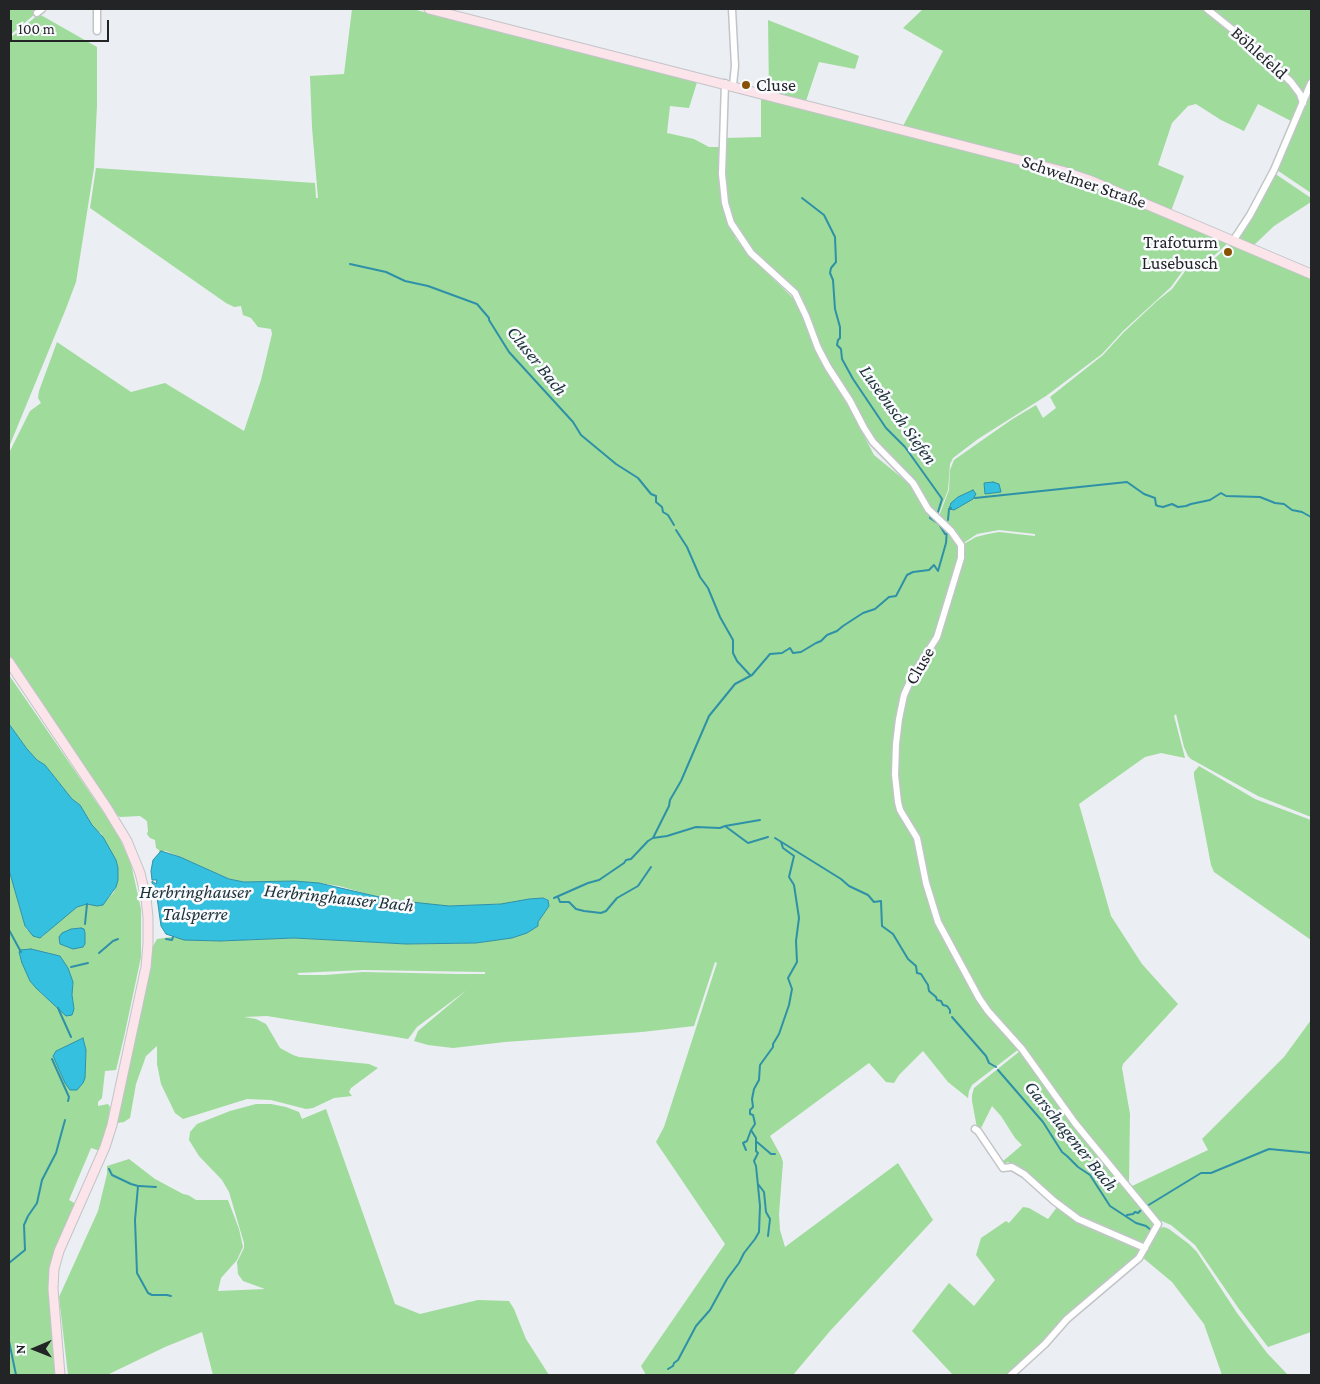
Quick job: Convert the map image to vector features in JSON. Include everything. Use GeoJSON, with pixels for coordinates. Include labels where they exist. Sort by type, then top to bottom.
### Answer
{"type":"FeatureCollection","features":[{"type":"Feature","properties":{"kind":"main road"},"geometry":{"type":"LineString","coordinates":[[429,9],[729,84]]}},
{"type":"Feature","properties":{"kind":"main road","name":"Schwelmer Straße"},"geometry":{"type":"LineString","coordinates":[[729,84],[1062,171],[1097,183],[1311,274]]}},
{"type":"Feature","properties":{"kind":"main road"},"geometry":{"type":"LineString","coordinates":[[9,662],[121,830],[137,862],[148,908],[149,938],[146,962],[112,1125],[106,1147],[61,1245],[54,1269],[52,1289],[60,1375]]}},
{"type":"Feature","properties":{"kind":"street"},"geometry":{"type":"LineString","coordinates":[[97,9],[97,31]]}},
{"type":"Feature","properties":{"kind":"street"},"geometry":{"type":"LineString","coordinates":[[729,84],[735,66],[732,9]]}},
{"type":"Feature","properties":{"kind":"street","name":"Böhlefeld"},"geometry":{"type":"LineString","coordinates":[[1207,9],[1251,44],[1291,82],[1300,94],[1303,104]]}},
{"type":"Feature","properties":{"kind":"street","name":"Cluse"},"geometry":{"type":"LineString","coordinates":[[729,84],[722,174],[724,203],[731,223],[751,253],[795,293],[803,308],[818,348],[873,442],[913,482],[928,509],[951,531],[961,546],[961,558],[937,637],[913,675],[904,695],[896,744],[895,775],[898,802],[900,810],[917,838],[926,883],[938,922],[988,1011],[1022,1049],[1075,1123],[1158,1224],[1145,1248]]}},
{"type":"Feature","properties":{"kind":"street"},"geometry":{"type":"LineString","coordinates":[[1233,241],[1274,170],[1311,84]]}},
{"type":"Feature","properties":{"kind":"street"},"geometry":{"type":"LineString","coordinates":[[975,1129],[1003,1168],[1012,1167],[1024,1174],[1054,1201],[1078,1219],[1145,1248],[1135,1261],[1067,1319],[1045,1344],[1011,1375]]}},
{"type":"Feature","properties":{"kind":"green space"},"geometry":{"type":"Polygon","coordinates":[[[9,9],[41,9],[9,36],[9,9]]]}},
{"type":"Feature","properties":{"kind":"green space"},"geometry":{"type":"Polygon","coordinates":[[[352,9],[412,9],[698,79],[689,108],[670,106],[667,133],[694,139],[709,147],[720,147],[723,203],[736,239],[755,261],[797,302],[817,354],[849,407],[874,455],[913,487],[923,504],[956,539],[960,553],[963,552],[962,545],[976,537],[999,532],[1035,536],[1035,534],[999,530],[977,534],[962,544],[952,529],[939,516],[949,490],[950,470],[954,460],[1036,405],[1043,418],[1056,408],[1050,397],[1103,355],[1123,333],[1172,289],[1186,270],[1207,265],[1231,244],[1311,277],[1311,817],[1258,796],[1191,759],[1184,747],[1176,714],[1174,716],[1185,758],[1161,753],[1145,757],[1079,804],[1111,916],[1142,964],[1178,1004],[1123,1064],[1122,1068],[1130,1114],[1130,1187],[1208,1150],[1202,1139],[1284,1057],[1311,1020],[1311,1332],[1268,1347],[1195,1245],[1171,1225],[1154,1218],[1102,1155],[1022,1047],[978,995],[975,996],[979,1003],[1019,1049],[972,1085],[968,1098],[948,1082],[923,1051],[899,1075],[894,1083],[886,1082],[869,1063],[770,1136],[783,1162],[779,1214],[780,1230],[785,1247],[898,1163],[933,1220],[830,1331],[793,1375],[646,1375],[641,1366],[725,1244],[656,1142],[664,1127],[717,963],[715,962],[694,1026],[453,1048],[414,1041],[418,1031],[467,990],[417,1027],[408,1039],[267,1016],[244,1017],[256,1019],[266,1024],[280,1048],[293,1055],[369,1064],[378,1068],[351,1088],[349,1092],[352,1096],[334,1098],[313,1108],[306,1109],[271,1100],[247,1099],[183,1119],[175,1113],[161,1084],[157,1064],[157,1046],[146,1056],[136,1084],[130,1118],[124,1122],[117,1123],[152,948],[157,939],[171,937],[220,941],[294,938],[406,944],[476,943],[512,938],[527,933],[538,926],[538,922],[549,906],[548,899],[543,898],[505,904],[449,906],[382,898],[339,886],[319,883],[294,881],[244,882],[229,879],[166,851],[161,851],[159,855],[155,840],[147,834],[147,821],[140,816],[120,817],[115,814],[9,657],[9,453],[30,411],[41,403],[38,398],[39,391],[57,342],[131,392],[165,383],[244,431],[261,380],[272,334],[271,329],[258,327],[251,318],[243,315],[241,306],[234,307],[226,303],[90,208],[96,168],[315,183],[316,198],[318,198],[310,76],[344,74],[352,9]],[[364,970],[297,973],[299,975],[325,975],[363,972],[485,974],[485,972],[364,970]]]}},
{"type":"Feature","properties":{"kind":"green space"},"geometry":{"type":"Polygon","coordinates":[[[923,9],[1205,9],[1243,39],[1291,83],[1301,102],[1293,122],[1258,104],[1244,131],[1221,120],[1196,104],[1188,106],[1172,123],[1158,165],[1184,176],[1171,211],[1064,168],[903,126],[943,51],[903,28],[923,9]]]}},
{"type":"Feature","properties":{"kind":"green space"},"geometry":{"type":"Polygon","coordinates":[[[1208,9],[1311,9],[1311,78],[1303,99],[1299,90],[1208,9]]]}},
{"type":"Feature","properties":{"kind":"green space"},"geometry":{"type":"Polygon","coordinates":[[[39,14],[97,47],[94,168],[76,282],[9,447],[9,39],[39,14]]]}},
{"type":"Feature","properties":{"kind":"green space"},"geometry":{"type":"Polygon","coordinates":[[[768,20],[859,56],[855,69],[819,62],[806,101],[769,92],[768,20]]]}},
{"type":"Feature","properties":{"kind":"green space"},"geometry":{"type":"Polygon","coordinates":[[[1311,88],[1311,193],[1277,170],[1311,88]]]}},
{"type":"Feature","properties":{"kind":"green space"},"geometry":{"type":"Polygon","coordinates":[[[761,96],[1060,172],[1229,242],[1207,262],[1184,269],[1171,287],[1123,331],[1102,354],[1046,396],[978,439],[953,458],[950,464],[948,490],[938,516],[921,494],[879,454],[829,368],[804,308],[739,235],[726,203],[725,138],[761,137],[761,96]]]}},
{"type":"Feature","properties":{"kind":"green space"},"geometry":{"type":"Polygon","coordinates":[[[1274,173],[1311,198],[1311,202],[1274,226],[1253,246],[1235,240],[1274,173]]]}},
{"type":"Feature","properties":{"kind":"green space"},"geometry":{"type":"Polygon","coordinates":[[[9,675],[117,832],[131,864],[141,909],[141,957],[124,1037],[116,1070],[105,1071],[102,1098],[98,1102],[98,1106],[108,1104],[110,1107],[108,1121],[100,1151],[91,1148],[69,1200],[76,1204],[50,1268],[49,1299],[56,1375],[9,1375],[9,870],[25,926],[27,930],[42,937],[77,907],[87,904],[102,905],[114,892],[118,868],[101,833],[95,831],[80,805],[72,799],[45,765],[37,760],[27,749],[9,724],[9,675]],[[81,928],[71,929],[61,944],[73,949],[81,928]],[[31,949],[40,992],[61,1010],[74,1009],[73,982],[68,968],[60,956],[31,949]],[[83,1038],[56,1051],[53,1056],[65,1083],[86,1050],[83,1038]]]}},
{"type":"Feature","properties":{"kind":"green space"},"geometry":{"type":"Polygon","coordinates":[[[1199,766],[1255,799],[1311,820],[1311,940],[1214,872],[1211,865],[1194,776],[1194,772],[1199,766]]]}},
{"type":"Feature","properties":{"kind":"green space"},"geometry":{"type":"Polygon","coordinates":[[[1020,1051],[1154,1225],[1145,1243],[1141,1244],[1078,1218],[1008,1162],[1004,1164],[1002,1162],[1022,1145],[992,1106],[980,1130],[977,1128],[972,1101],[974,1088],[1020,1051]]]}},
{"type":"Feature","properties":{"kind":"green space"},"geometry":{"type":"Polygon","coordinates":[[[256,1104],[286,1107],[299,1112],[302,1119],[326,1109],[395,1304],[420,1314],[478,1300],[509,1301],[526,1339],[549,1375],[213,1375],[202,1332],[165,1347],[107,1375],[68,1375],[59,1297],[98,1211],[107,1174],[107,1166],[129,1159],[155,1179],[196,1200],[228,1200],[239,1229],[243,1247],[237,1260],[221,1278],[218,1291],[265,1289],[243,1281],[238,1274],[237,1262],[244,1248],[244,1243],[229,1192],[222,1180],[199,1156],[189,1140],[190,1132],[197,1124],[230,1111],[256,1104]]]}},
{"type":"Feature","properties":{"kind":"green space"},"geometry":{"type":"Polygon","coordinates":[[[1023,1207],[1029,1208],[1048,1219],[1057,1207],[1142,1249],[1137,1257],[1052,1333],[1009,1375],[953,1375],[912,1331],[949,1283],[974,1306],[995,1280],[976,1255],[981,1238],[1006,1221],[1009,1223],[1023,1207]]]}},
{"type":"Feature","properties":{"kind":"green space"},"geometry":{"type":"Polygon","coordinates":[[[1164,1227],[1189,1244],[1197,1252],[1237,1313],[1267,1353],[1288,1375],[1222,1375],[1204,1324],[1172,1282],[1142,1257],[1159,1228],[1164,1227]]]}},
{"type":"Feature","properties":{"kind":"water"},"geometry":{"type":"Polygon","coordinates":[[[993,482],[999,484],[1001,492],[985,494],[984,483],[993,482]]]}},
{"type":"Feature","properties":{"kind":"water"},"geometry":{"type":"Polygon","coordinates":[[[973,490],[976,494],[973,499],[954,510],[949,509],[951,503],[958,497],[973,490]]]}},
{"type":"Feature","properties":{"kind":"water","name":"Herbringhauser Talsperre"},"geometry":{"type":"Polygon","coordinates":[[[9,724],[27,749],[37,760],[45,765],[72,799],[80,805],[92,825],[103,837],[116,860],[118,868],[116,887],[103,905],[87,904],[77,907],[40,938],[33,936],[25,926],[9,870],[9,724]]]}},
{"type":"Feature","properties":{"kind":"water","name":"Herbringhauser Talsperre"},"geometry":{"type":"Polygon","coordinates":[[[161,851],[180,857],[229,879],[244,882],[294,881],[319,883],[392,900],[449,906],[501,904],[543,898],[548,900],[549,906],[538,922],[538,926],[527,933],[512,938],[476,943],[406,944],[294,938],[220,941],[184,940],[166,934],[161,926],[156,888],[152,883],[152,881],[156,884],[157,880],[152,880],[151,871],[153,860],[161,851]]]}},
{"type":"Feature","properties":{"kind":"water"},"geometry":{"type":"Polygon","coordinates":[[[71,929],[84,929],[85,933],[85,944],[83,947],[73,949],[60,944],[59,937],[62,933],[71,929]]]}},
{"type":"Feature","properties":{"kind":"water"},"geometry":{"type":"Polygon","coordinates":[[[31,949],[60,956],[68,968],[73,982],[74,1009],[72,1015],[66,1016],[30,981],[19,952],[20,950],[31,949]]]}},
{"type":"Feature","properties":{"kind":"water"},"geometry":{"type":"Polygon","coordinates":[[[83,1038],[86,1050],[85,1078],[77,1090],[70,1090],[53,1056],[56,1051],[83,1038]]]}},
{"type":"Feature","properties":{"kind":"waterway","name":"Lusebusch Siefen"},"geometry":{"type":"LineString","coordinates":[[802,198],[824,215],[835,237],[836,262],[831,268],[830,273],[833,280],[835,309],[840,327],[840,338],[837,345],[841,349],[842,359],[886,428],[905,447],[942,499],[938,512]]}},
{"type":"Feature","properties":{"kind":"waterway","name":"Cluser Bach"},"geometry":{"type":"LineString","coordinates":[[350,264],[386,272],[405,281],[428,286],[477,304],[489,318],[509,352],[573,422],[581,435],[616,464],[638,478],[651,494],[656,496],[656,502],[662,507],[663,512],[668,515],[674,525]]}},
{"type":"Feature","properties":{"kind":"waterway","name":"Herbringhauser Bach"},"geometry":{"type":"LineString","coordinates":[[975,498],[1127,482],[1144,494],[1155,498],[1156,505],[1163,507],[1172,504],[1178,507],[1186,506],[1210,500],[1221,493],[1226,496],[1260,497],[1275,503],[1284,504],[1292,510],[1302,512],[1311,517]]}},
{"type":"Feature","properties":{"kind":"waterway","name":"Herbringhauser Bach"},"geometry":{"type":"LineString","coordinates":[[948,520],[949,509],[951,508]]}},
{"type":"Feature","properties":{"kind":"waterway","name":"Lusebusch Siefen"},"geometry":{"type":"LineString","coordinates":[[930,515],[930,518],[939,524],[945,534]]}},
{"type":"Feature","properties":{"kind":"waterway","name":"Herbringhauser Bach"},"geometry":{"type":"LineString","coordinates":[[554,898],[599,880],[626,860],[631,859],[653,838],[681,781],[709,716],[735,684],[752,675],[770,654],[782,653],[790,648],[793,653],[801,652],[863,613],[875,609],[889,597],[896,596],[907,575],[913,572],[929,570],[934,565],[938,571],[946,543],[947,529]]}},
{"type":"Feature","properties":{"kind":"waterway","name":"Cluser Bach"},"geometry":{"type":"LineString","coordinates":[[676,530],[687,547],[700,577],[708,588],[720,617],[733,640],[733,653],[737,661],[750,675]]}},
{"type":"Feature","properties":{"kind":"waterway"},"geometry":{"type":"LineString","coordinates":[[725,826],[760,820]]}},
{"type":"Feature","properties":{"kind":"waterway","name":"Garschagener Bach"},"geometry":{"type":"LineString","coordinates":[[653,838],[667,836],[696,827],[720,828],[725,826],[748,843],[768,837]]}},
{"type":"Feature","properties":{"kind":"waterway","name":"Garschagener Bach"},"geometry":{"type":"LineString","coordinates":[[775,838],[841,879],[849,886],[868,895],[874,902],[881,901],[882,926],[893,934],[908,959],[916,966],[917,973],[921,974],[928,985],[929,991],[937,1000],[947,1006],[950,1013]]}},
{"type":"Feature","properties":{"kind":"waterway"},"geometry":{"type":"LineString","coordinates":[[668,1369],[678,1360],[696,1326],[710,1310],[727,1279],[759,1232],[760,1206],[754,1161],[758,1153],[756,1151],[756,1138],[751,1130],[755,1124],[750,1110],[753,1107],[752,1099],[754,1089],[759,1080],[760,1065],[773,1047],[789,1005],[792,989],[788,978],[797,962],[796,941],[799,918],[794,885],[789,877],[794,856],[783,848],[781,842]]}},
{"type":"Feature","properties":{"kind":"waterway"},"geometry":{"type":"LineString","coordinates":[[558,897],[560,902],[569,902],[576,909],[601,913],[606,911],[617,898],[638,886],[651,867]]}},
{"type":"Feature","properties":{"kind":"waterway"},"geometry":{"type":"LineString","coordinates":[[85,924],[87,904]]}},
{"type":"Feature","properties":{"kind":"waterway"},"geometry":{"type":"LineString","coordinates":[[9,930],[21,952]]}},
{"type":"Feature","properties":{"kind":"waterway"},"geometry":{"type":"LineString","coordinates":[[166,939],[172,940],[173,937]]}},
{"type":"Feature","properties":{"kind":"waterway"},"geometry":{"type":"LineString","coordinates":[[99,953],[118,939]]}},
{"type":"Feature","properties":{"kind":"waterway"},"geometry":{"type":"LineString","coordinates":[[71,967],[88,963]]}},
{"type":"Feature","properties":{"kind":"waterway"},"geometry":{"type":"LineString","coordinates":[[58,1008],[71,1037]]}},
{"type":"Feature","properties":{"kind":"waterway","name":"Garschagener Bach"},"geometry":{"type":"LineString","coordinates":[[952,1017],[986,1056],[989,1063],[996,1067]]}},
{"type":"Feature","properties":{"kind":"waterway"},"geometry":{"type":"LineString","coordinates":[[52,1059],[69,1097],[68,1101]]}},
{"type":"Feature","properties":{"kind":"waterway","name":"Garschagener Bach"},"geometry":{"type":"LineString","coordinates":[[998,1070],[1043,1122],[1062,1152],[1090,1175],[1110,1206],[1136,1223],[1146,1226],[1151,1230]]}},
{"type":"Feature","properties":{"kind":"waterway"},"geometry":{"type":"LineString","coordinates":[[9,1263],[25,1250],[24,1225],[37,1203],[42,1180],[56,1153],[65,1120]]}},
{"type":"Feature","properties":{"kind":"waterway"},"geometry":{"type":"LineString","coordinates":[[746,1150],[743,1143],[747,1141],[751,1130]]}},
{"type":"Feature","properties":{"kind":"waterway"},"geometry":{"type":"LineString","coordinates":[[757,1142],[771,1154],[775,1154]]}},
{"type":"Feature","properties":{"kind":"waterway"},"geometry":{"type":"LineString","coordinates":[[1147,1206],[1201,1173],[1211,1173],[1269,1149],[1311,1153]]}},
{"type":"Feature","properties":{"kind":"waterway"},"geometry":{"type":"LineString","coordinates":[[109,1169],[112,1175],[138,1186],[135,1220],[137,1273],[148,1293],[171,1296]]}},
{"type":"Feature","properties":{"kind":"waterway"},"geometry":{"type":"LineString","coordinates":[[758,1184],[764,1192],[766,1212],[770,1219],[768,1236]]}},
{"type":"Feature","properties":{"kind":"waterway"},"geometry":{"type":"LineString","coordinates":[[139,1186],[156,1187]]}},
{"type":"Feature","properties":{"kind":"waterway"},"geometry":{"type":"LineString","coordinates":[[1127,1215],[1135,1212],[1138,1213],[1141,1210]]}},
{"type":"Feature","properties":{"kind":"waterway"},"geometry":{"type":"LineString","coordinates":[[9,1341],[16,1375]]}},
{"type":"Feature","properties":{"kind":"place","name":"Cluse"},"geometry":{"type":"Point","coordinates":[746,85]}},
{"type":"Feature","properties":{"kind":"place","name":"Trafoturm Lusebusch"},"geometry":{"type":"Point","coordinates":[1228,252]}}]}
